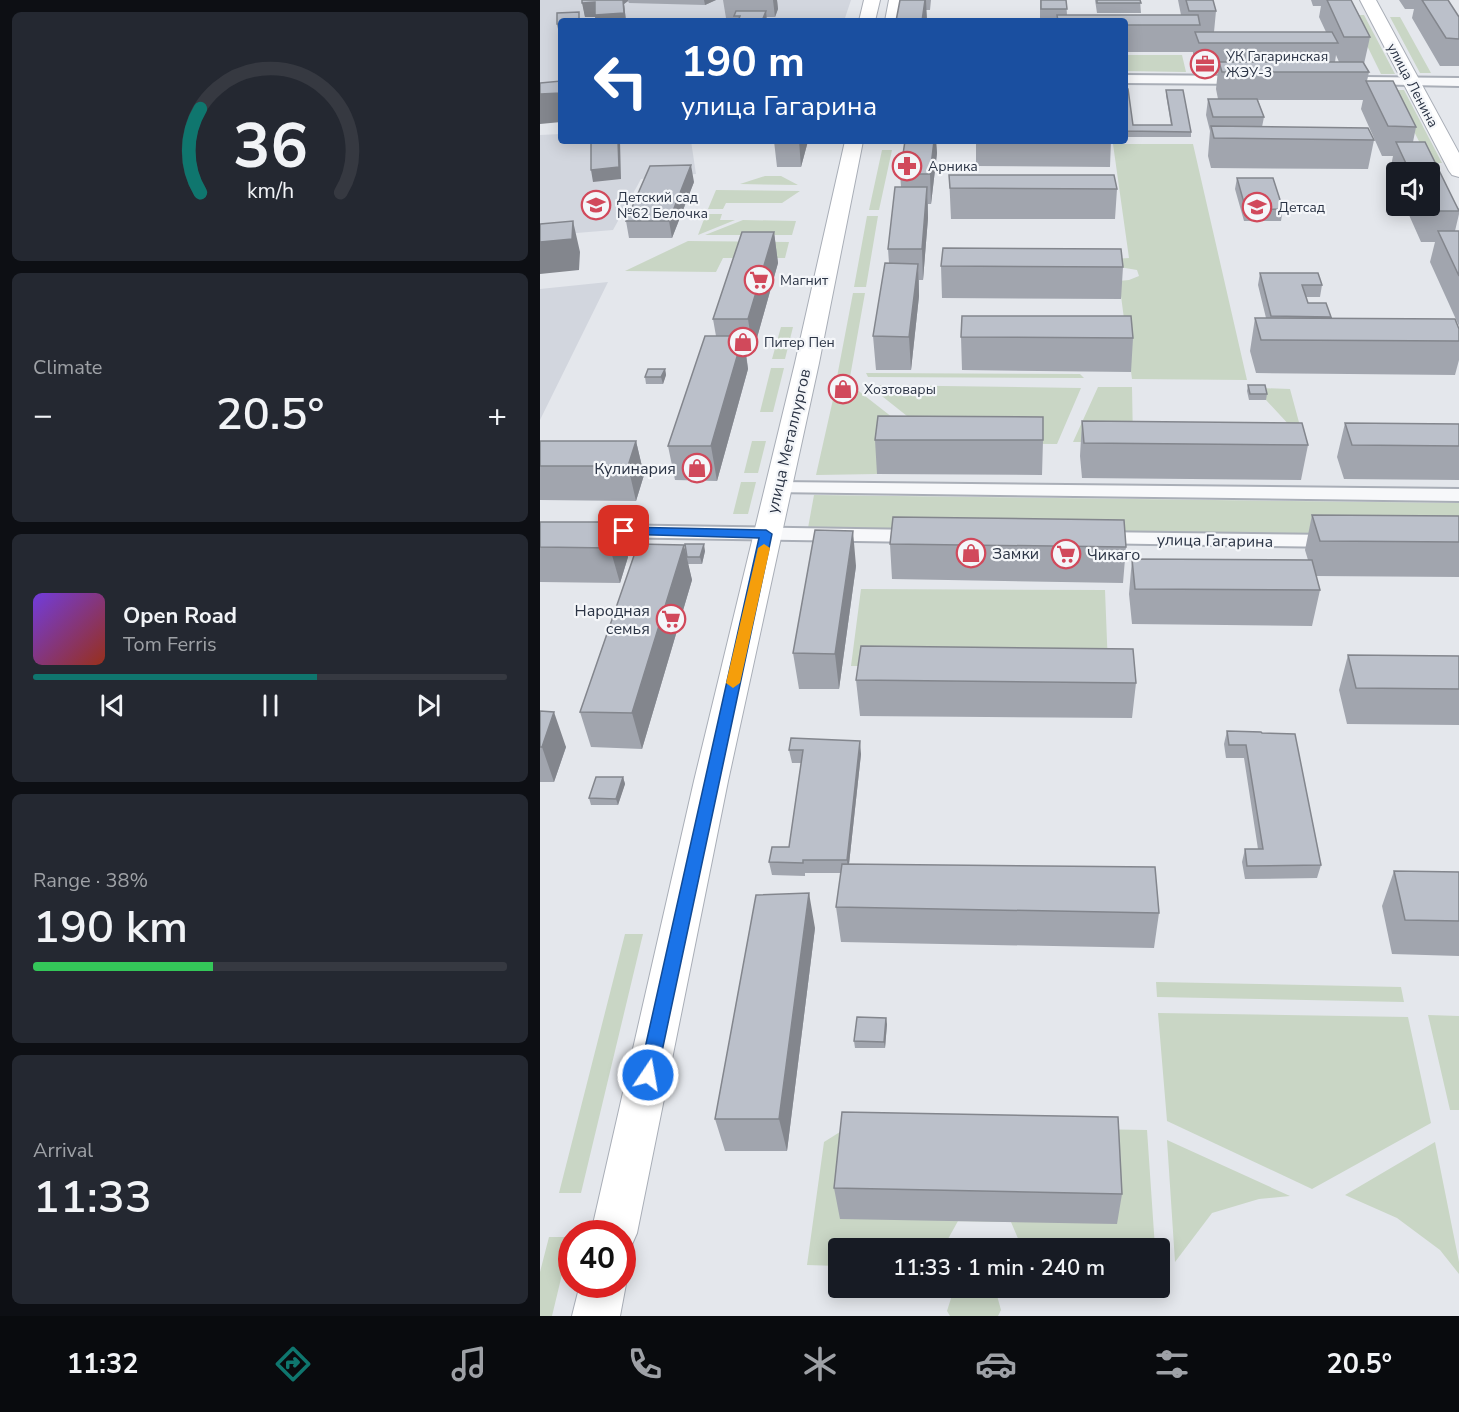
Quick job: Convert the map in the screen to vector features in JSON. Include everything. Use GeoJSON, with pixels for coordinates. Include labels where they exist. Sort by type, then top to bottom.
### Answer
{"type":"FeatureCollection","features":[{"type":"Feature","properties":{"kind":"street"},"geometry":{"type":"LineString","coordinates":[[868,18],[872,0]]}},
{"type":"Feature","properties":{"kind":"street"},"geometry":{"type":"LineString","coordinates":[[893,18],[897,0]]}},
{"type":"Feature","properties":{"kind":"street","name":"улица Ленина"},"geometry":{"type":"LineString","coordinates":[[1368,0],[1459,171]]}},
{"type":"Feature","properties":{"kind":"street"},"geometry":{"type":"LineString","coordinates":[[1128,79],[1262,80]]}},
{"type":"Feature","properties":{"kind":"street"},"geometry":{"type":"LineString","coordinates":[[1357,81],[1459,82]]}},
{"type":"Feature","properties":{"kind":"street","name":"улица Металлургов"},"geometry":{"type":"LineString","coordinates":[[617,1220],[853,144]]}},
{"type":"Feature","properties":{"kind":"street"},"geometry":{"type":"LineString","coordinates":[[778,488],[1459,495]]}},
{"type":"Feature","properties":{"kind":"street"},"geometry":{"type":"LineString","coordinates":[[540,530],[939,536]]}},
{"type":"Feature","properties":{"kind":"street","name":"улица Гагарина"},"geometry":{"type":"LineString","coordinates":[[1080,538],[1356,541]]}},
{"type":"Feature","properties":{"kind":"street"},"geometry":{"type":"LineString","coordinates":[[596,1316],[600,1298]]}},
{"type":"Feature","properties":{"kind":"shaded area"},"geometry":{"type":"Polygon","coordinates":[[[540,0],[851,0],[845,18],[558,18],[558,85],[540,86],[540,0]]]}},
{"type":"Feature","properties":{"kind":"shaded area","name":"Детский сад №62 Белочка"},"geometry":{"type":"Polygon","coordinates":[[[558,134],[558,144],[691,144],[696,174],[641,179],[613,230],[540,236],[540,135],[558,134]]]}},
{"type":"Feature","properties":{"kind":"shaded area"},"geometry":{"type":"Polygon","coordinates":[[[608,282],[540,420],[540,289],[608,282]]]}},
{"type":"Feature","properties":{"kind":"green space"},"geometry":{"type":"Polygon","coordinates":[[[1352,15],[1364,15],[1395,74],[1381,74],[1352,15]]]}},
{"type":"Feature","properties":{"kind":"green space"},"geometry":{"type":"Polygon","coordinates":[[[1390,17],[1400,17],[1431,73],[1420,73],[1390,17]]]}},
{"type":"Feature","properties":{"kind":"green space"},"geometry":{"type":"Polygon","coordinates":[[[1128,55],[1182,55],[1186,72],[1128,71],[1128,55]]]}},
{"type":"Feature","properties":{"kind":"green space"},"geometry":{"type":"Polygon","coordinates":[[[1393,90],[1404,90],[1442,163],[1429,162],[1393,90]]]}},
{"type":"Feature","properties":{"kind":"green space"},"geometry":{"type":"Polygon","coordinates":[[[1113,144],[1193,144],[1247,380],[1132,379],[1119,281],[1139,276],[1137,270],[1113,266],[1113,259],[1129,258],[1113,144]]]}},
{"type":"Feature","properties":{"kind":"green space"},"geometry":{"type":"Polygon","coordinates":[[[882,150],[892,150],[879,210],[869,210],[882,150]]]}},
{"type":"Feature","properties":{"kind":"green space"},"geometry":{"type":"Polygon","coordinates":[[[765,176],[781,176],[798,185],[740,184],[765,176]]]}},
{"type":"Feature","properties":{"kind":"green space"},"geometry":{"type":"Polygon","coordinates":[[[716,190],[800,191],[782,203],[726,203],[723,209],[708,209],[716,190]]]}},
{"type":"Feature","properties":{"kind":"green space"},"geometry":{"type":"Polygon","coordinates":[[[706,214],[722,214],[720,220],[735,220],[698,235],[706,214]]]}},
{"type":"Feature","properties":{"kind":"green space"},"geometry":{"type":"Polygon","coordinates":[[[867,216],[878,216],[866,287],[854,287],[867,216]]]}},
{"type":"Feature","properties":{"kind":"green space"},"geometry":{"type":"Polygon","coordinates":[[[743,220],[796,221],[792,235],[705,235],[743,220]]]}},
{"type":"Feature","properties":{"kind":"green space"},"geometry":{"type":"Polygon","coordinates":[[[688,241],[789,242],[785,258],[723,258],[716,272],[625,271],[688,241]]]}},
{"type":"Feature","properties":{"kind":"green space"},"geometry":{"type":"Polygon","coordinates":[[[853,293],[865,293],[850,377],[837,377],[853,293]]]}},
{"type":"Feature","properties":{"kind":"green space"},"geometry":{"type":"Polygon","coordinates":[[[781,327],[793,327],[785,359],[772,359],[781,327]]]}},
{"type":"Feature","properties":{"kind":"green space"},"geometry":{"type":"Polygon","coordinates":[[[771,368],[784,368],[773,412],[760,412],[771,368]]]}},
{"type":"Feature","properties":{"kind":"green space"},"geometry":{"type":"Polygon","coordinates":[[[866,373],[1080,374],[1084,378],[868,377],[866,373]]]}},
{"type":"Feature","properties":{"kind":"green space"},"geometry":{"type":"Polygon","coordinates":[[[851,385],[920,439],[877,474],[816,475],[834,395],[849,395],[851,385]]]}},
{"type":"Feature","properties":{"kind":"green space"},"geometry":{"type":"Polygon","coordinates":[[[868,385],[1081,388],[1057,444],[941,443],[868,385]]]}},
{"type":"Feature","properties":{"kind":"green space"},"geometry":{"type":"Polygon","coordinates":[[[1098,387],[1132,387],[1133,442],[1073,442],[1098,387]]]}},
{"type":"Feature","properties":{"kind":"green space"},"geometry":{"type":"Polygon","coordinates":[[[1261,388],[1290,389],[1304,441],[1266,400],[1261,388]]]}},
{"type":"Feature","properties":{"kind":"green space"},"geometry":{"type":"Polygon","coordinates":[[[752,441],[766,441],[758,473],[744,473],[752,441]]]}},
{"type":"Feature","properties":{"kind":"green space"},"geometry":{"type":"Polygon","coordinates":[[[741,482],[756,482],[748,514],[733,514],[741,482]]]}},
{"type":"Feature","properties":{"kind":"green space"},"geometry":{"type":"Polygon","coordinates":[[[814,495],[1459,503],[1459,536],[808,528],[814,495]]]}},
{"type":"Feature","properties":{"kind":"green space"},"geometry":{"type":"Polygon","coordinates":[[[861,589],[1105,590],[1108,667],[851,666],[861,589]]]}},
{"type":"Feature","properties":{"kind":"green space"},"geometry":{"type":"Polygon","coordinates":[[[625,934],[643,934],[581,1193],[559,1193],[625,934]]]}},
{"type":"Feature","properties":{"kind":"green space"},"geometry":{"type":"Polygon","coordinates":[[[1156,982],[1401,987],[1404,1002],[1157,997],[1156,982]]]}},
{"type":"Feature","properties":{"kind":"green space"},"geometry":{"type":"Polygon","coordinates":[[[1158,1013],[1408,1017],[1431,1123],[1312,1189],[1167,1121],[1158,1013]]]}},
{"type":"Feature","properties":{"kind":"green space"},"geometry":{"type":"Polygon","coordinates":[[[1428,1015],[1459,1016],[1459,1110],[1450,1110],[1428,1015]]]}},
{"type":"Feature","properties":{"kind":"green space"},"geometry":{"type":"Polygon","coordinates":[[[851,1125],[1147,1130],[1154,1238],[1018,1238],[1011,1222],[958,1221],[949,1238],[828,1238],[828,1266],[807,1265],[824,1142],[851,1125]]]}},
{"type":"Feature","properties":{"kind":"green space"},"geometry":{"type":"Polygon","coordinates":[[[1167,1140],[1290,1196],[1259,1199],[1212,1213],[1175,1262],[1167,1140]]]}},
{"type":"Feature","properties":{"kind":"green space"},"geometry":{"type":"Polygon","coordinates":[[[1435,1142],[1459,1262],[1459,1274],[1440,1250],[1397,1218],[1345,1195],[1435,1142]]]}},
{"type":"Feature","properties":{"kind":"green space"},"geometry":{"type":"Polygon","coordinates":[[[549,1237],[558,1237],[558,1291],[552,1316],[540,1316],[540,1272],[549,1237]]]}},
{"type":"Feature","properties":{"kind":"green space"},"geometry":{"type":"Polygon","coordinates":[[[951,1298],[998,1298],[1001,1310],[998,1316],[950,1316],[947,1311],[951,1298]]]}},
{"type":"Feature","properties":{"kind":"building"},"geometry":{"type":"Polygon","coordinates":[[[582,0],[623,0],[624,13],[595,15],[595,2],[582,3],[582,0]]]}},
{"type":"Feature","properties":{"kind":"building"},"geometry":{"type":"Polygon","coordinates":[[[900,0],[925,0],[922,18],[897,18],[900,0]]]}},
{"type":"Feature","properties":{"kind":"building"},"geometry":{"type":"Polygon","coordinates":[[[1041,0],[1066,0],[1067,9],[1041,9],[1041,0]]]}},
{"type":"Feature","properties":{"kind":"building"},"geometry":{"type":"Polygon","coordinates":[[[1097,0],[1140,0],[1141,3],[1097,3],[1097,0]]]}},
{"type":"Feature","properties":{"kind":"building"},"geometry":{"type":"Polygon","coordinates":[[[1186,0],[1213,0],[1216,11],[1189,11],[1186,0]]]}},
{"type":"Feature","properties":{"kind":"building"},"geometry":{"type":"Polygon","coordinates":[[[1327,0],[1351,0],[1370,37],[1344,37],[1327,0]]]}},
{"type":"Feature","properties":{"kind":"building"},"geometry":{"type":"Polygon","coordinates":[[[1422,0],[1448,0],[1459,17],[1459,39],[1446,38],[1422,0]]]}},
{"type":"Feature","properties":{"kind":"building"},"geometry":{"type":"Polygon","coordinates":[[[736,11],[766,11],[763,18],[734,16],[736,11]]]}},
{"type":"Feature","properties":{"kind":"building"},"geometry":{"type":"Polygon","coordinates":[[[579,12],[579,18],[558,18],[557,24],[557,13],[579,12]]]}},
{"type":"Feature","properties":{"kind":"building"},"geometry":{"type":"Polygon","coordinates":[[[1057,15],[1198,15],[1200,25],[1128,25],[1128,18],[1058,18],[1057,15]]]}},
{"type":"Feature","properties":{"kind":"building"},"geometry":{"type":"Polygon","coordinates":[[[1195,32],[1332,32],[1338,43],[1199,43],[1195,32]]]}},
{"type":"Feature","properties":{"kind":"building"},"geometry":{"type":"Polygon","coordinates":[[[1219,62],[1363,62],[1369,72],[1222,72],[1219,62]]]}},
{"type":"Feature","properties":{"kind":"building"},"geometry":{"type":"Polygon","coordinates":[[[558,81],[558,93],[540,94],[540,83],[558,81]]]}},
{"type":"Feature","properties":{"kind":"building"},"geometry":{"type":"Polygon","coordinates":[[[1366,81],[1393,81],[1416,127],[1388,126],[1366,81]]]}},
{"type":"Feature","properties":{"kind":"building"},"geometry":{"type":"Polygon","coordinates":[[[1128,89],[1133,125],[1172,125],[1166,90],[1183,90],[1191,132],[1128,131],[1128,89]]]}},
{"type":"Feature","properties":{"kind":"building"},"geometry":{"type":"Polygon","coordinates":[[[1208,99],[1257,99],[1264,117],[1213,117],[1208,99]]]}},
{"type":"Feature","properties":{"kind":"building"},"geometry":{"type":"Polygon","coordinates":[[[1211,126],[1368,128],[1374,140],[1214,138],[1211,126]]]}},
{"type":"Feature","properties":{"kind":"building"},"geometry":{"type":"Polygon","coordinates":[[[1396,142],[1425,142],[1435,162],[1405,162],[1396,142]]]}},
{"type":"Feature","properties":{"kind":"building"},"geometry":{"type":"Polygon","coordinates":[[[591,144],[618,144],[619,167],[591,170],[591,144]]]}},
{"type":"Feature","properties":{"kind":"building"},"geometry":{"type":"Polygon","coordinates":[[[905,144],[934,144],[930,174],[900,174],[905,144]]]}},
{"type":"Feature","properties":{"kind":"building"},"geometry":{"type":"Polygon","coordinates":[[[691,165],[669,221],[626,221],[650,166],[691,165]]]}},
{"type":"Feature","properties":{"kind":"building"},"geometry":{"type":"Polygon","coordinates":[[[1440,172],[1459,211],[1440,211],[1440,172]]]}},
{"type":"Feature","properties":{"kind":"building"},"geometry":{"type":"Polygon","coordinates":[[[949,175],[1114,175],[1117,189],[950,188],[949,175]]]}},
{"type":"Feature","properties":{"kind":"building"},"geometry":{"type":"Polygon","coordinates":[[[1237,178],[1273,178],[1283,209],[1246,210],[1237,178]]]}},
{"type":"Feature","properties":{"kind":"building"},"geometry":{"type":"Polygon","coordinates":[[[895,187],[927,187],[922,249],[888,249],[895,187]]]}},
{"type":"Feature","properties":{"kind":"building"},"geometry":{"type":"Polygon","coordinates":[[[573,221],[572,239],[540,242],[540,224],[573,221]]]}},
{"type":"Feature","properties":{"kind":"building"},"geometry":{"type":"Polygon","coordinates":[[[1438,231],[1459,231],[1459,276],[1438,231]]]}},
{"type":"Feature","properties":{"kind":"building"},"geometry":{"type":"Polygon","coordinates":[[[742,232],[774,232],[748,319],[713,319],[742,232]]]}},
{"type":"Feature","properties":{"kind":"building"},"geometry":{"type":"Polygon","coordinates":[[[943,248],[1121,249],[1123,267],[941,266],[943,248]]]}},
{"type":"Feature","properties":{"kind":"building"},"geometry":{"type":"Polygon","coordinates":[[[885,263],[918,264],[909,337],[873,336],[885,263]]]}},
{"type":"Feature","properties":{"kind":"building"},"geometry":{"type":"Polygon","coordinates":[[[1260,273],[1318,273],[1322,285],[1302,285],[1308,303],[1326,303],[1331,317],[1271,316],[1260,273]]]}},
{"type":"Feature","properties":{"kind":"building"},"geometry":{"type":"Polygon","coordinates":[[[962,316],[1131,316],[1133,338],[961,337],[962,316]]]}},
{"type":"Feature","properties":{"kind":"building"},"geometry":{"type":"Polygon","coordinates":[[[1255,318],[1455,319],[1459,329],[1459,341],[1261,340],[1255,318]]]}},
{"type":"Feature","properties":{"kind":"building"},"geometry":{"type":"Polygon","coordinates":[[[705,336],[743,336],[711,446],[668,446],[705,336]]]}},
{"type":"Feature","properties":{"kind":"building"},"geometry":{"type":"Polygon","coordinates":[[[648,369],[665,369],[661,377],[645,377],[648,369]]]}},
{"type":"Feature","properties":{"kind":"building"},"geometry":{"type":"Polygon","coordinates":[[[835,378],[851,378],[849,388],[833,388],[835,378]]]}},
{"type":"Feature","properties":{"kind":"building"},"geometry":{"type":"Polygon","coordinates":[[[1248,385],[1265,385],[1267,394],[1250,394],[1248,385]]]}},
{"type":"Feature","properties":{"kind":"building"},"geometry":{"type":"Polygon","coordinates":[[[878,416],[1043,417],[1043,440],[875,440],[878,416]]]}},
{"type":"Feature","properties":{"kind":"building"},"geometry":{"type":"Polygon","coordinates":[[[1082,421],[1302,423],[1308,445],[1084,443],[1082,421]]]}},
{"type":"Feature","properties":{"kind":"building"},"geometry":{"type":"Polygon","coordinates":[[[1345,423],[1459,424],[1459,446],[1352,445],[1345,423]]]}},
{"type":"Feature","properties":{"kind":"building"},"geometry":{"type":"Polygon","coordinates":[[[540,441],[636,441],[628,466],[540,466],[540,441]]]}},
{"type":"Feature","properties":{"kind":"building"},"geometry":{"type":"Polygon","coordinates":[[[1312,515],[1459,516],[1459,542],[1320,541],[1312,515]]]}},
{"type":"Feature","properties":{"kind":"building"},"geometry":{"type":"Polygon","coordinates":[[[893,517],[1124,520],[1126,547],[890,544],[893,517]]]}},
{"type":"Feature","properties":{"kind":"building"},"geometry":{"type":"Polygon","coordinates":[[[540,522],[619,522],[610,548],[540,547],[540,522]]]}},
{"type":"Feature","properties":{"kind":"building"},"geometry":{"type":"Polygon","coordinates":[[[815,530],[853,531],[835,654],[793,653],[815,530]]]}},
{"type":"Feature","properties":{"kind":"building"},"geometry":{"type":"Polygon","coordinates":[[[638,544],[684,545],[632,713],[580,712],[638,544]]]}},
{"type":"Feature","properties":{"kind":"building"},"geometry":{"type":"Polygon","coordinates":[[[685,544],[704,544],[700,557],[687,557],[685,544]]]}},
{"type":"Feature","properties":{"kind":"building"},"geometry":{"type":"Polygon","coordinates":[[[1132,559],[1312,560],[1320,590],[1135,589],[1132,559]]]}},
{"type":"Feature","properties":{"kind":"building"},"geometry":{"type":"Polygon","coordinates":[[[861,646],[1133,649],[1136,683],[856,680],[861,646]]]}},
{"type":"Feature","properties":{"kind":"building"},"geometry":{"type":"Polygon","coordinates":[[[1348,655],[1459,656],[1459,689],[1356,688],[1348,655]]]}},
{"type":"Feature","properties":{"kind":"building"},"geometry":{"type":"Polygon","coordinates":[[[540,711],[554,712],[542,747],[540,747],[540,711]]]}},
{"type":"Feature","properties":{"kind":"building"},"geometry":{"type":"Polygon","coordinates":[[[1227,731],[1295,734],[1321,865],[1247,866],[1245,849],[1263,849],[1246,745],[1229,745],[1227,731]]]}},
{"type":"Feature","properties":{"kind":"building"},"geometry":{"type":"Polygon","coordinates":[[[791,738],[860,741],[847,860],[803,860],[803,863],[769,862],[772,847],[789,847],[803,750],[789,750],[791,738]]]}},
{"type":"Feature","properties":{"kind":"building"},"geometry":{"type":"Polygon","coordinates":[[[596,777],[623,777],[616,799],[589,798],[596,777]]]}},
{"type":"Feature","properties":{"kind":"building"},"geometry":{"type":"Polygon","coordinates":[[[842,864],[1155,867],[1159,913],[836,907],[842,864]]]}},
{"type":"Feature","properties":{"kind":"building"},"geometry":{"type":"Polygon","coordinates":[[[1394,871],[1459,872],[1459,921],[1405,920],[1394,871]]]}},
{"type":"Feature","properties":{"kind":"building"},"geometry":{"type":"Polygon","coordinates":[[[809,893],[779,1119],[715,1119],[756,895],[809,893]]]}},
{"type":"Feature","properties":{"kind":"building"},"geometry":{"type":"Polygon","coordinates":[[[857,1017],[886,1018],[884,1042],[854,1041],[857,1017]]]}},
{"type":"Feature","properties":{"kind":"building"},"geometry":{"type":"Polygon","coordinates":[[[842,1112],[1118,1117],[1122,1194],[834,1188],[842,1112]]]}},
{"type":"Feature","properties":{"kind":"slow traffic"},"geometry":{"type":"LineString","coordinates":[[733,683],[764,548]]}},
{"type":"Feature","properties":{"kind":"place","name":"УК Гагаринская ЖЭУ-3"},"geometry":{"type":"Point","coordinates":[1205,64]}},
{"type":"Feature","properties":{"kind":"place","name":"Арника"},"geometry":{"type":"Point","coordinates":[907,166]}},
{"type":"Feature","properties":{"kind":"place","name":"Детский сад №62 Белочка"},"geometry":{"type":"Point","coordinates":[596,205]}},
{"type":"Feature","properties":{"kind":"place","name":"Детсад"},"geometry":{"type":"Point","coordinates":[1257,207]}},
{"type":"Feature","properties":{"kind":"place","name":"Магнит"},"geometry":{"type":"Point","coordinates":[759,280]}},
{"type":"Feature","properties":{"kind":"place","name":"Питер Пен"},"geometry":{"type":"Point","coordinates":[743,342]}},
{"type":"Feature","properties":{"kind":"place","name":"Хозтовары"},"geometry":{"type":"Point","coordinates":[843,389]}},
{"type":"Feature","properties":{"kind":"place","name":"Кулинария"},"geometry":{"type":"Point","coordinates":[697,468]}},
{"type":"Feature","properties":{"kind":"place","name":"Замки"},"geometry":{"type":"Point","coordinates":[971,553]}},
{"type":"Feature","properties":{"kind":"place","name":"Чикаго"},"geometry":{"type":"Point","coordinates":[1066,554]}},
{"type":"Feature","properties":{"kind":"place","name":"Народная семья"},"geometry":{"type":"Point","coordinates":[671,619]}},
{"type":"Feature","properties":{"kind":"route"},"geometry":{"type":"LineString","coordinates":[[624,531],[766,534],[648,1075]]}}]}
